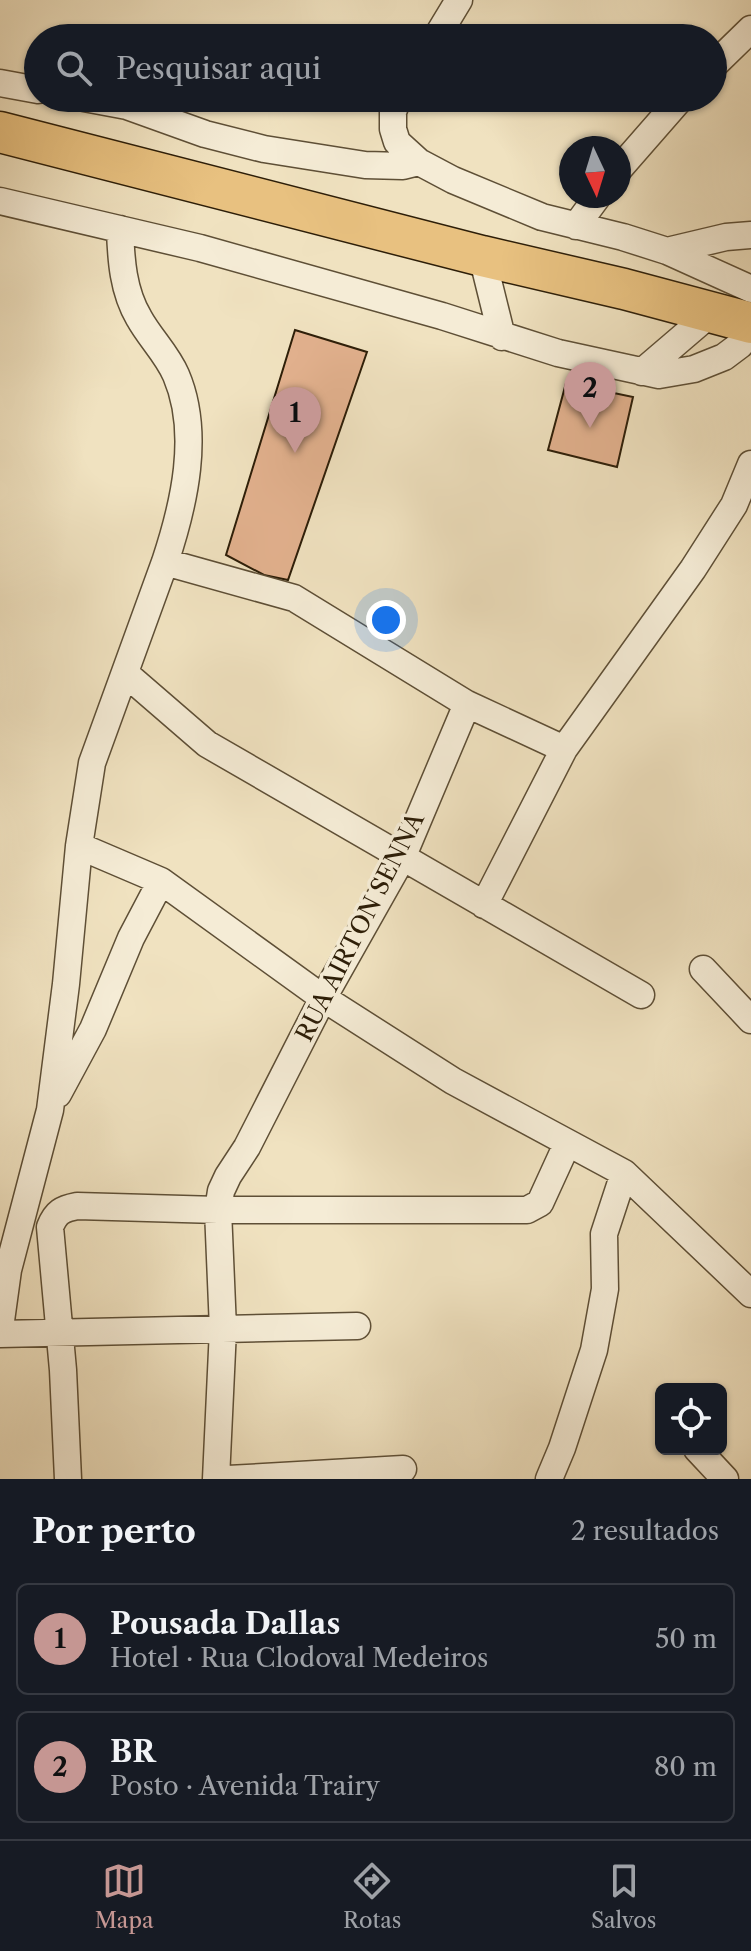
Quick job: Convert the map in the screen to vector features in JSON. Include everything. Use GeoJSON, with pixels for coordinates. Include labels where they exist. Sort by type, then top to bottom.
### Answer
{"type":"FeatureCollection","features":[{"type":"Feature","properties":{"kind":"highway"},"geometry":{"type":"LineString","coordinates":[[0,132],[711,313],[751,312]]}},
{"type":"Feature","properties":{"kind":"street"},"geometry":{"type":"LineString","coordinates":[[444,24],[459,0]]}},
{"type":"Feature","properties":{"kind":"street"},"geometry":{"type":"LineString","coordinates":[[730,60],[751,29]]}},
{"type":"Feature","properties":{"kind":"street"},"geometry":{"type":"LineString","coordinates":[[0,83],[24,87]]}},
{"type":"Feature","properties":{"kind":"street"},"geometry":{"type":"LineString","coordinates":[[144,112],[205,134],[264,149],[365,165],[403,166],[419,162]]}},
{"type":"Feature","properties":{"kind":"street"},"geometry":{"type":"LineString","coordinates":[[0,201],[325,281],[502,337],[642,372],[673,374],[724,357],[740,345],[751,312],[667,251],[542,217],[419,162],[397,142],[393,112]]}},
{"type":"Feature","properties":{"kind":"street"},"geometry":{"type":"LineString","coordinates":[[631,155],[669,112]]}},
{"type":"Feature","properties":{"kind":"street"},"geometry":{"type":"LineString","coordinates":[[576,226],[589,208]]}},
{"type":"Feature","properties":{"kind":"street"},"geometry":{"type":"LineString","coordinates":[[0,1328],[4,1272],[50,1110],[79,846],[92,763],[176,529],[185,479],[189,442],[185,405],[176,375],[130,300],[121,263],[120,229]]}},
{"type":"Feature","properties":{"kind":"street"},"geometry":{"type":"LineString","coordinates":[[667,251],[726,237],[751,235]]}},
{"type":"Feature","properties":{"kind":"street"},"geometry":{"type":"LineString","coordinates":[[482,256],[502,337]]}},
{"type":"Feature","properties":{"kind":"street"},"geometry":{"type":"LineString","coordinates":[[642,372],[711,313]]}},
{"type":"Feature","properties":{"kind":"street"},"geometry":{"type":"LineString","coordinates":[[484,905],[564,749],[693,569],[734,505],[751,464]]}},
{"type":"Feature","properties":{"kind":"street"},"geometry":{"type":"LineString","coordinates":[[165,562],[294,598],[467,704],[564,749]]}},
{"type":"Feature","properties":{"kind":"street"},"geometry":{"type":"LineString","coordinates":[[126,674],[207,744],[641,995]]}},
{"type":"Feature","properties":{"kind":"street","name":"RUA AIRTON SENNA"},"geometry":{"type":"LineString","coordinates":[[218,1210],[221,1191],[228,1176],[247,1147],[323,998],[402,858],[467,704]]}},
{"type":"Feature","properties":{"kind":"street"},"geometry":{"type":"LineString","coordinates":[[79,846],[161,881],[323,998],[453,1081],[624,1173],[751,1294]]}},
{"type":"Feature","properties":{"kind":"street"},"geometry":{"type":"LineString","coordinates":[[50,1110],[93,1029],[131,938],[161,881]]}},
{"type":"Feature","properties":{"kind":"street"},"geometry":{"type":"LineString","coordinates":[[703,969],[751,1020]]}},
{"type":"Feature","properties":{"kind":"street"},"geometry":{"type":"LineString","coordinates":[[68,1479],[61,1333],[50,1227],[55,1215],[62,1209],[77,1206],[218,1210],[527,1210],[540,1203],[567,1144]]}},
{"type":"Feature","properties":{"kind":"street"},"geometry":{"type":"LineString","coordinates":[[549,1479],[594,1350],[603,1309],[604,1234],[624,1173]]}},
{"type":"Feature","properties":{"kind":"street"},"geometry":{"type":"LineString","coordinates":[[216,1479],[223,1329],[218,1210]]}},
{"type":"Feature","properties":{"kind":"street"},"geometry":{"type":"LineString","coordinates":[[0,1334],[357,1326]]}},
{"type":"Feature","properties":{"kind":"street"},"geometry":{"type":"LineString","coordinates":[[703,1455],[725,1479]]}},
{"type":"Feature","properties":{"kind":"street"},"geometry":{"type":"LineString","coordinates":[[228,1479],[403,1469]]}},
{"type":"Feature","properties":{"kind":"building"},"geometry":{"type":"Polygon","coordinates":[[[295,330],[367,352],[288,580],[264,575],[226,555],[295,330]]]}},
{"type":"Feature","properties":{"kind":"building"},"geometry":{"type":"Polygon","coordinates":[[[566,383],[633,397],[617,467],[548,450],[566,383]]]}},
{"type":"Feature","properties":{"kind":"place","name":"BR"},"geometry":{"type":"Point","coordinates":[590,428]}},
{"type":"Feature","properties":{"kind":"place","name":"Pousada Dallas"},"geometry":{"type":"Point","coordinates":[295,453]}}]}
